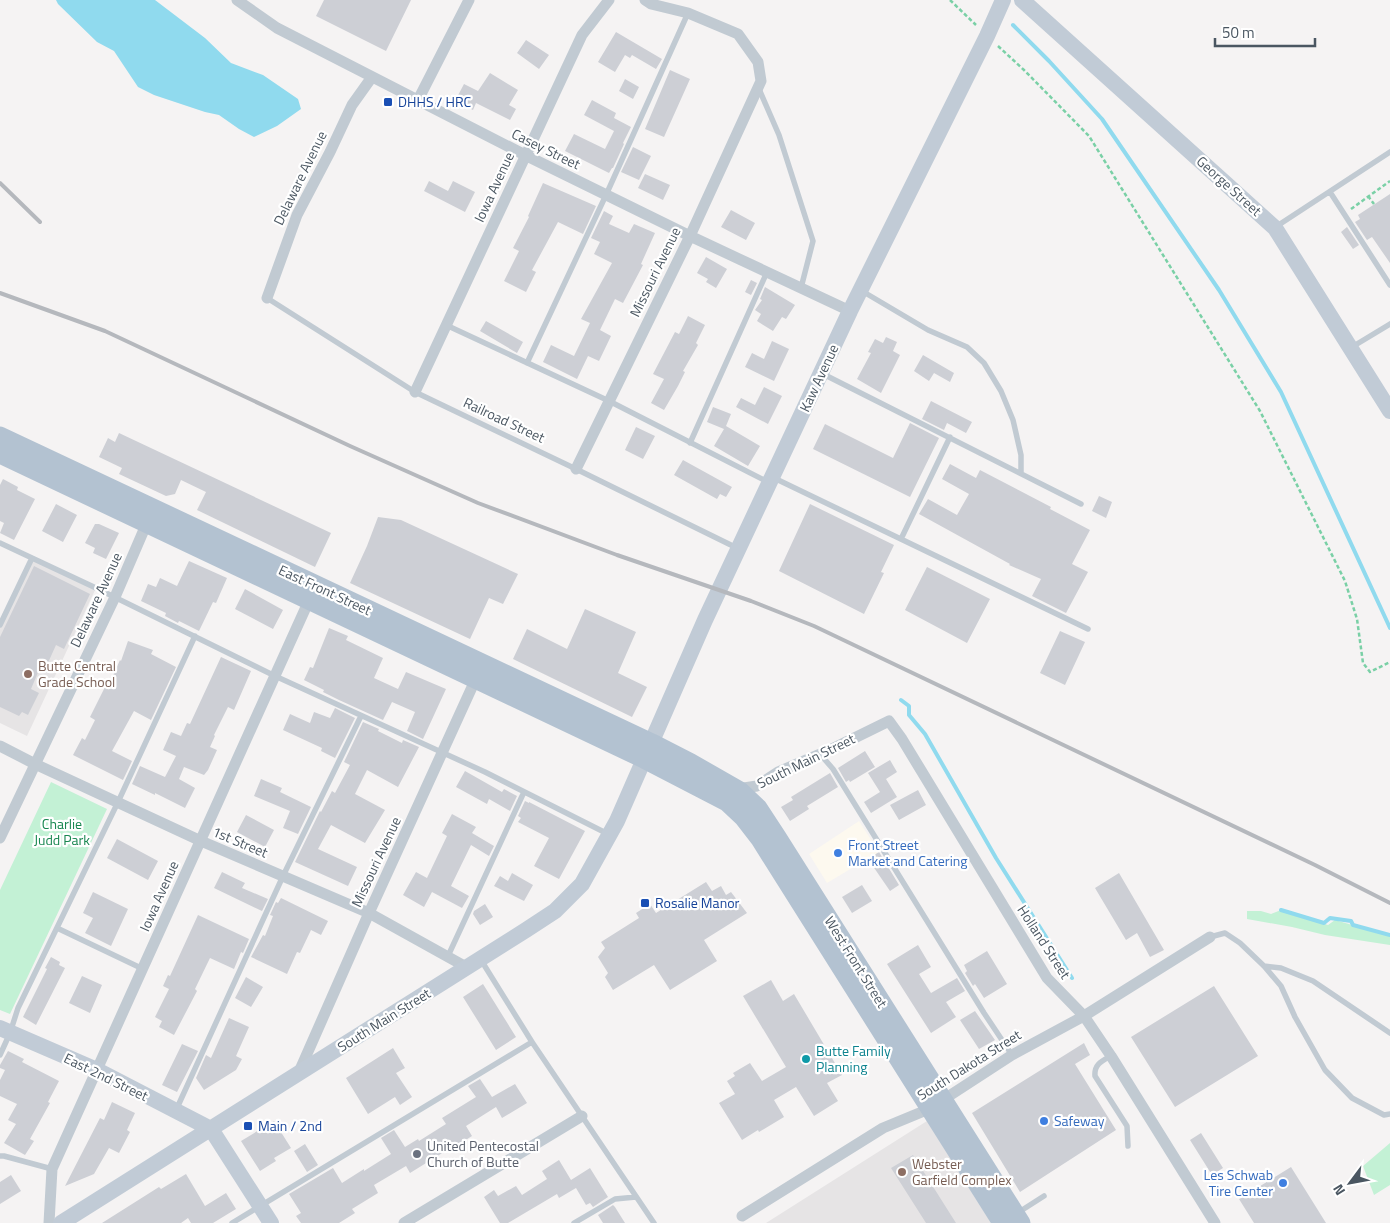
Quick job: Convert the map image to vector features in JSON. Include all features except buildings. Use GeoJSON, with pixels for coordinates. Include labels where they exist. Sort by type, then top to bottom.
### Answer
{"type":"FeatureCollection","features":[{"type":"Feature","properties":{"kind":"main road","name":"East Front Street"},"geometry":{"type":"LineString","coordinates":[[0,436],[150,516],[648,751]]}},
{"type":"Feature","properties":{"kind":"main road","name":"East Front Street"},"geometry":{"type":"LineString","coordinates":[[0,454],[150,516]]}},
{"type":"Feature","properties":{"kind":"main road","name":"West Front Street"},"geometry":{"type":"LineString","coordinates":[[648,751],[732,796],[743,817],[760,839],[833,953],[936,1105],[1010,1221]]}},
{"type":"Feature","properties":{"kind":"street","name":"Casey Street"},"geometry":{"type":"LineString","coordinates":[[237,0],[276,28],[525,155],[690,236],[850,311]]}},
{"type":"Feature","properties":{"kind":"street"},"geometry":{"type":"LineString","coordinates":[[418,100],[469,0]]}},
{"type":"Feature","properties":{"kind":"street","name":"Iowa Avenue"},"geometry":{"type":"LineString","coordinates":[[415,392],[582,35],[609,0]]}},
{"type":"Feature","properties":{"kind":"street"},"geometry":{"type":"LineString","coordinates":[[645,0],[651,4],[688,13],[738,34],[758,62],[761,81],[758,88]]}},
{"type":"Feature","properties":{"kind":"street","name":"Kaw Avenue"},"geometry":{"type":"LineString","coordinates":[[648,751],[705,620],[850,311],[987,36],[1003,0]]}},
{"type":"Feature","properties":{"kind":"street","name":"George Street"},"geometry":{"type":"LineString","coordinates":[[1022,0],[1275,228],[1390,411]]}},
{"type":"Feature","properties":{"kind":"street","name":"Delaware Avenue"},"geometry":{"type":"LineString","coordinates":[[267,298],[296,215],[330,152],[352,105],[372,77]]}},
{"type":"Feature","properties":{"kind":"street","name":"Missouri Avenue"},"geometry":{"type":"LineString","coordinates":[[576,469],[690,236],[758,88]]}},
{"type":"Feature","properties":{"kind":"street","name":"Delaware Avenue"},"geometry":{"type":"LineString","coordinates":[[0,838],[115,597],[150,516]]}},
{"type":"Feature","properties":{"kind":"street","name":"Iowa Avenue"},"geometry":{"type":"LineString","coordinates":[[49,1223],[52,1169],[313,593]]}},
{"type":"Feature","properties":{"kind":"street","name":"Missouri Avenue"},"geometry":{"type":"LineString","coordinates":[[298,1074],[480,671]]}},
{"type":"Feature","properties":{"kind":"street","name":"South Main Street"},"geometry":{"type":"LineString","coordinates":[[732,796],[757,786],[778,772],[832,749],[889,721]]}},
{"type":"Feature","properties":{"kind":"street","name":"Holland Street"},"geometry":{"type":"LineString","coordinates":[[889,721],[902,739],[1047,978],[1084,1016],[1215,1223]]}},
{"type":"Feature","properties":{"kind":"street","name":"1st Street"},"geometry":{"type":"LineString","coordinates":[[0,746],[200,841],[370,913],[448,956],[474,963]]}},
{"type":"Feature","properties":{"kind":"street","name":"South Main Street"},"geometry":{"type":"LineString","coordinates":[[61,1223],[555,911],[582,884],[610,834],[648,751]]}},
{"type":"Feature","properties":{"kind":"street","name":"South Dakota Street"},"geometry":{"type":"LineString","coordinates":[[742,1216],[883,1128],[936,1105],[1012,1054],[1084,1016],[1210,937]]}},
{"type":"Feature","properties":{"kind":"street","name":"East 2nd Street"},"geometry":{"type":"LineString","coordinates":[[5,1030],[97,1070],[211,1129]]}},
{"type":"Feature","properties":{"kind":"street"},"geometry":{"type":"LineString","coordinates":[[404,1223],[582,1116]]}},
{"type":"Feature","properties":{"kind":"street"},"geometry":{"type":"LineString","coordinates":[[211,1129],[271,1223]]}},
{"type":"Feature","properties":{"kind":"lane"},"geometry":{"type":"LineString","coordinates":[[527,363],[606,195],[688,13]]}},
{"type":"Feature","properties":{"kind":"lane"},"geometry":{"type":"LineString","coordinates":[[758,88],[779,135],[813,241],[801,288]]}},
{"type":"Feature","properties":{"kind":"lane"},"geometry":{"type":"LineString","coordinates":[[1275,228],[1390,152]]}},
{"type":"Feature","properties":{"kind":"lane"},"geometry":{"type":"LineString","coordinates":[[1330,192],[1390,285]]}},
{"type":"Feature","properties":{"kind":"lane"},"geometry":{"type":"LineString","coordinates":[[690,443],[767,272]]}},
{"type":"Feature","properties":{"kind":"lane"},"geometry":{"type":"LineString","coordinates":[[860,290],[928,330],[966,347],[984,363],[1001,391],[1013,420],[1021,455],[1021,472]]}},
{"type":"Feature","properties":{"kind":"lane","name":"Railroad Street"},"geometry":{"type":"LineString","coordinates":[[267,298],[415,392],[739,549]]}},
{"type":"Feature","properties":{"kind":"lane"},"geometry":{"type":"LineString","coordinates":[[1351,348],[1390,324]]}},
{"type":"Feature","properties":{"kind":"lane"},"geometry":{"type":"LineString","coordinates":[[446,325],[609,401],[690,443],[901,539],[1088,630]]}},
{"type":"Feature","properties":{"kind":"lane"},"geometry":{"type":"LineString","coordinates":[[821,373],[1021,472],[1081,504]]}},
{"type":"Feature","properties":{"kind":"lane"},"geometry":{"type":"LineString","coordinates":[[901,539],[950,437]]}},
{"type":"Feature","properties":{"kind":"lane"},"geometry":{"type":"LineString","coordinates":[[0,544],[115,597],[275,676],[443,753],[610,834]]}},
{"type":"Feature","properties":{"kind":"lane"},"geometry":{"type":"LineString","coordinates":[[0,625],[32,558]]}},
{"type":"Feature","properties":{"kind":"lane"},"geometry":{"type":"LineString","coordinates":[[0,1055],[5,1030],[18,1008],[118,802],[195,636]]}},
{"type":"Feature","properties":{"kind":"lane"},"geometry":{"type":"LineString","coordinates":[[176,1110],[283,876],[361,716]]}},
{"type":"Feature","properties":{"kind":"lane"},"geometry":{"type":"LineString","coordinates":[[820,754],[833,770],[984,1013],[1012,1054]]}},
{"type":"Feature","properties":{"kind":"lane"},"geometry":{"type":"LineString","coordinates":[[448,956],[524,792]]}},
{"type":"Feature","properties":{"kind":"lane"},"geometry":{"type":"LineString","coordinates":[[57,928],[142,969]]}},
{"type":"Feature","properties":{"kind":"lane"},"geometry":{"type":"LineString","coordinates":[[1210,937],[1225,933],[1240,943],[1264,966],[1281,986],[1295,1017],[1325,1070],[1352,1098],[1384,1115],[1390,1114]]}},
{"type":"Feature","properties":{"kind":"lane"},"geometry":{"type":"LineString","coordinates":[[474,963],[532,1042],[654,1223]]}},
{"type":"Feature","properties":{"kind":"lane"},"geometry":{"type":"LineString","coordinates":[[1264,966],[1281,968],[1313,981],[1390,1033]]}},
{"type":"Feature","properties":{"kind":"lane"},"geometry":{"type":"LineString","coordinates":[[232,1223],[532,1042]]}},
{"type":"Feature","properties":{"kind":"lane"},"geometry":{"type":"LineString","coordinates":[[1111,1056],[1099,1062],[1094,1069],[1096,1076],[1127,1126],[1128,1146]]}},
{"type":"Feature","properties":{"kind":"lane"},"geometry":{"type":"LineString","coordinates":[[0,1156],[52,1169]]}},
{"type":"Feature","properties":{"kind":"lane"},"geometry":{"type":"LineString","coordinates":[[1010,1221],[1044,1196]]}},
{"type":"Feature","properties":{"kind":"lane"},"geometry":{"type":"LineString","coordinates":[[574,1223],[615,1199],[636,1197]]}},
{"type":"Feature","properties":{"kind":"path"},"geometry":{"type":"LineString","coordinates":[[950,0],[1090,136],[1260,411],[1345,581],[1356,619],[1363,663],[1370,672],[1390,662]]}},
{"type":"Feature","properties":{"kind":"path"},"geometry":{"type":"LineString","coordinates":[[1351,209],[1390,181]]}},
{"type":"Feature","properties":{"kind":"path"},"geometry":{"type":"LineString","coordinates":[[1368,196],[1374,204]]}},
{"type":"Feature","properties":{"kind":"shaded area","name":"Butte Central Grade School"},"geometry":{"type":"Polygon","coordinates":[[[32,558],[96,588],[27,736],[0,723],[0,625],[32,558]]]}},
{"type":"Feature","properties":{"kind":"shaded area"},"geometry":{"type":"Polygon","coordinates":[[[859,821],[879,852],[827,883],[809,854],[859,821]]]}},
{"type":"Feature","properties":{"kind":"shaded area","name":"Webster Garfield Complex"},"geometry":{"type":"Polygon","coordinates":[[[927,1121],[991,1223],[766,1223],[927,1121]]]}},
{"type":"Feature","properties":{"kind":"green space","name":"Charlie Judd Park"},"geometry":{"type":"Polygon","coordinates":[[[51,782],[107,809],[10,1014],[0,1010],[0,890],[51,782]]]}},
{"type":"Feature","properties":{"kind":"green space"},"geometry":{"type":"Polygon","coordinates":[[[1281,910],[1328,925],[1335,920],[1390,936],[1390,945],[1325,935],[1247,919],[1247,911],[1261,911],[1271,914],[1281,910]]]}},
{"type":"Feature","properties":{"kind":"green space"},"geometry":{"type":"Polygon","coordinates":[[[1390,1143],[1390,1185],[1374,1195],[1363,1166],[1390,1143]]]}},
{"type":"Feature","properties":{"kind":"water"},"geometry":{"type":"Polygon","coordinates":[[[56,0],[155,0],[205,38],[231,63],[263,75],[298,99],[301,109],[277,126],[254,137],[219,115],[154,95],[138,87],[114,51],[97,42],[56,0]]]}},
{"type":"Feature","properties":{"kind":"waterway"},"geometry":{"type":"LineString","coordinates":[[1013,25],[1102,119],[1219,290],[1281,392],[1390,628]]}},
{"type":"Feature","properties":{"kind":"waterway"},"geometry":{"type":"LineString","coordinates":[[901,700],[909,706],[909,715],[925,734],[996,858],[1072,978]]}},
{"type":"Feature","properties":{"kind":"waterway"},"geometry":{"type":"LineString","coordinates":[[1281,910],[1324,923],[1330,918],[1351,921],[1353,925],[1390,935]]}},
{"type":"Feature","properties":{"kind":"railway"},"geometry":{"type":"LineString","coordinates":[[0,183],[40,222]]}},
{"type":"Feature","properties":{"kind":"railway"},"geometry":{"type":"LineString","coordinates":[[0,293],[105,331],[350,446],[478,503],[617,555],[751,601],[814,626],[1315,865],[1390,903]]}},
{"type":"Feature","properties":{"kind":"place","name":"DHHS / HRC"},"geometry":{"type":"Point","coordinates":[388,102]}},
{"type":"Feature","properties":{"kind":"place","name":"Butte Central Grade School"},"geometry":{"type":"Point","coordinates":[28,674]}},
{"type":"Feature","properties":{"kind":"place","name":"Front Street Market and Catering"},"geometry":{"type":"Point","coordinates":[838,853]}},
{"type":"Feature","properties":{"kind":"place","name":"Rosalie Manor"},"geometry":{"type":"Point","coordinates":[645,903]}},
{"type":"Feature","properties":{"kind":"place","name":"Butte Family Planning"},"geometry":{"type":"Point","coordinates":[806,1059]}},
{"type":"Feature","properties":{"kind":"place","name":"Safeway"},"geometry":{"type":"Point","coordinates":[1044,1121]}},
{"type":"Feature","properties":{"kind":"place","name":"Main / 2nd"},"geometry":{"type":"Point","coordinates":[248,1126]}},
{"type":"Feature","properties":{"kind":"place","name":"United Pentecostal Church of Butte"},"geometry":{"type":"Point","coordinates":[417,1154]}},
{"type":"Feature","properties":{"kind":"place","name":"Webster Garfield Complex"},"geometry":{"type":"Point","coordinates":[902,1172]}},
{"type":"Feature","properties":{"kind":"place","name":"Les Schwab Tire Center"},"geometry":{"type":"Point","coordinates":[1283,1183]}}]}
